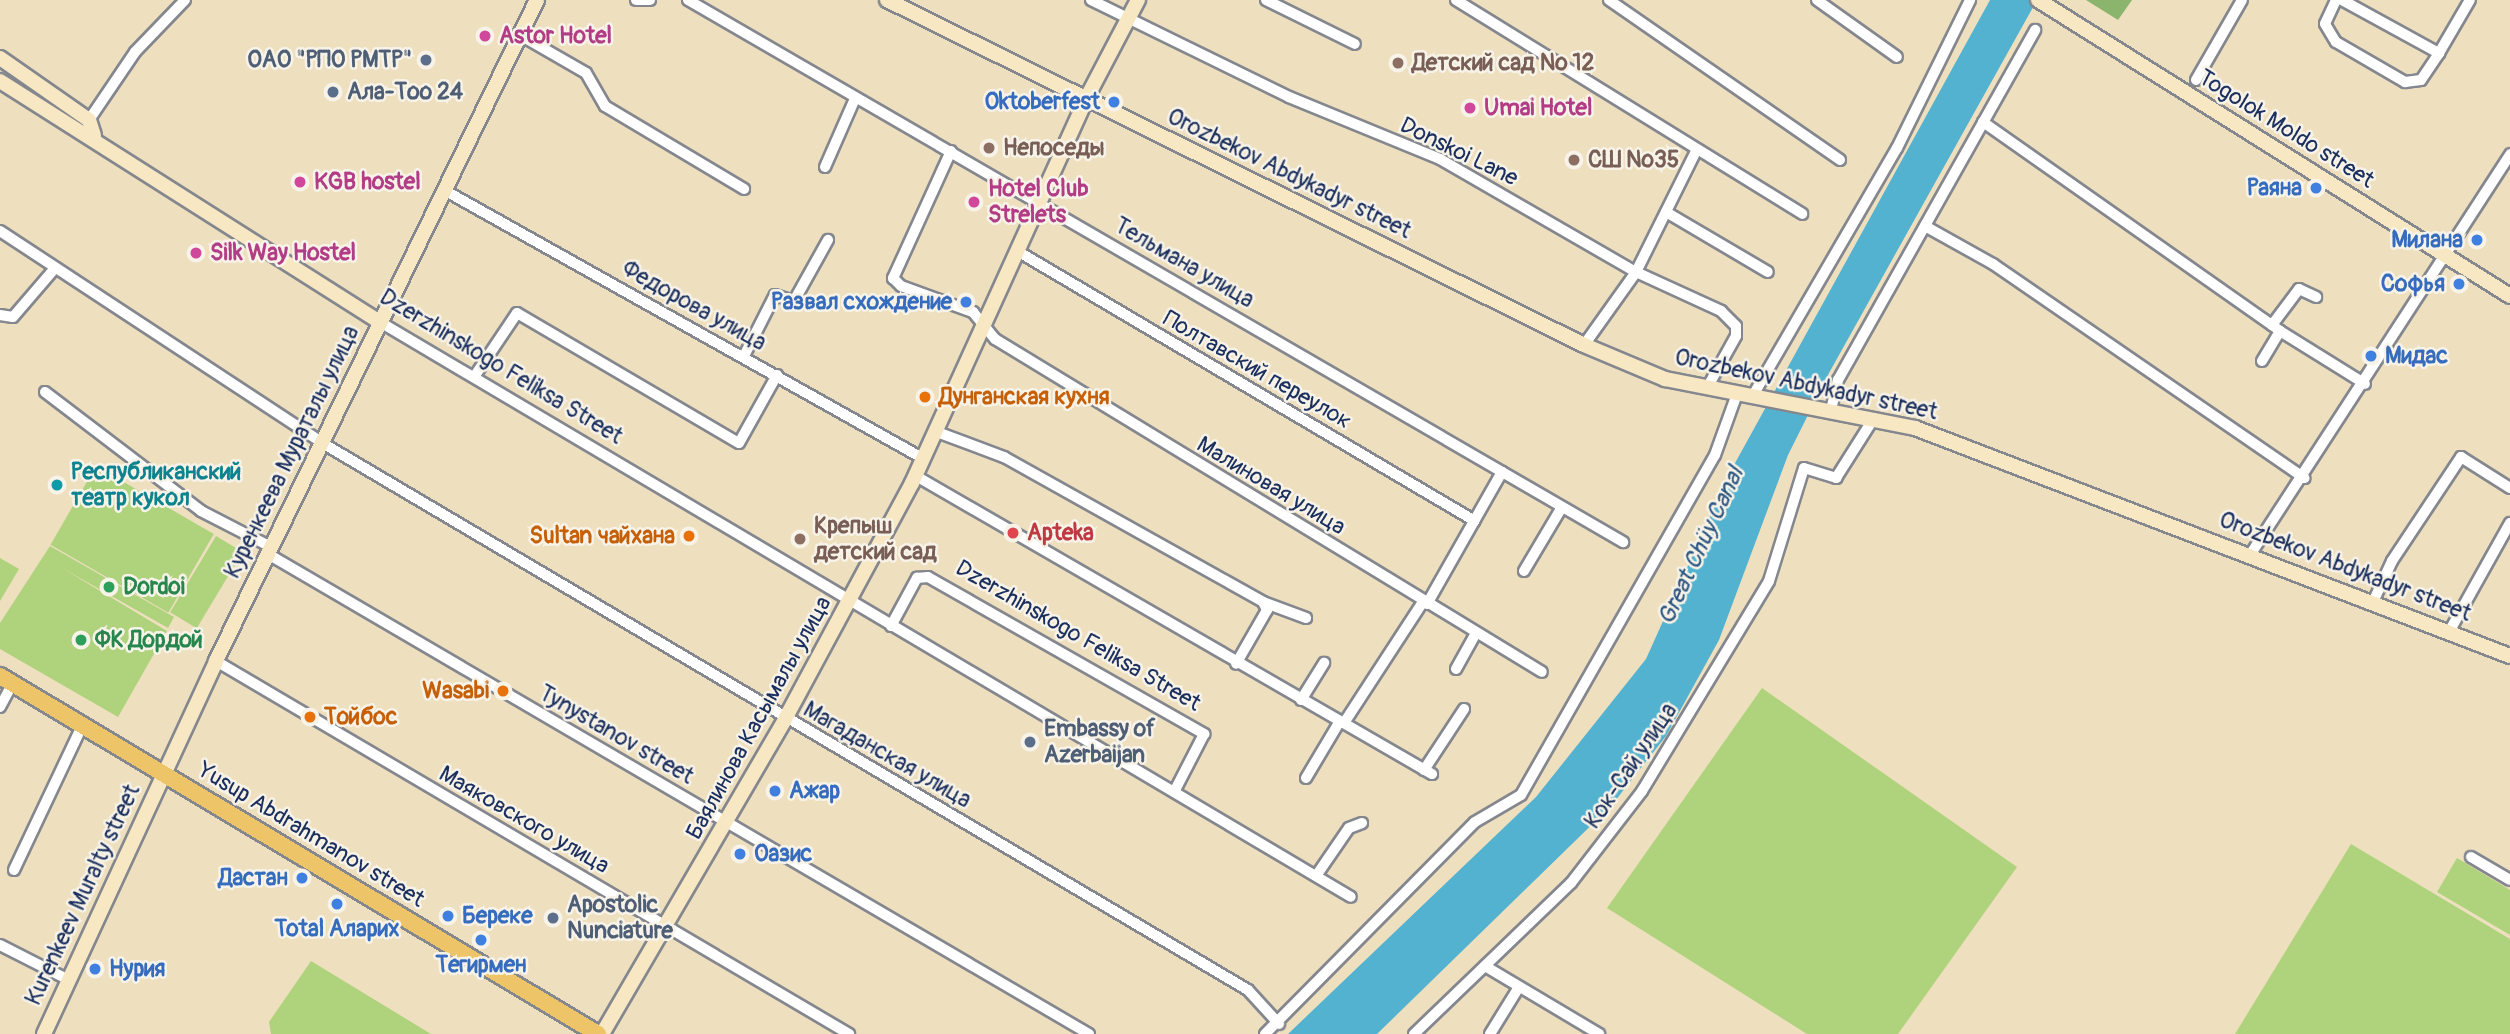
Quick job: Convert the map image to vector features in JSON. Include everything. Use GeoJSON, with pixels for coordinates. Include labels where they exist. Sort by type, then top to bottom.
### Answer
{"type":"FeatureCollection","features":[{"type":"Feature","properties":{"kind":"main road","name":"Yusup Abdrahmanov street"},"geometry":{"type":"LineString","coordinates":[[6,680],[600,1034]]}},
{"type":"Feature","properties":{"kind":"street"},"geometry":{"type":"LineString","coordinates":[[89,120],[135,52],[185,0]]}},
{"type":"Feature","properties":{"kind":"street","name":"Куренкеева Мураталы улица"},"geometry":{"type":"LineString","coordinates":[[164,774],[216,661],[324,444],[380,322],[537,0]]}},
{"type":"Feature","properties":{"kind":"street"},"geometry":{"type":"LineString","coordinates":[[636,0],[650,0]]}},
{"type":"Feature","properties":{"kind":"street","name":"Тельмана улица"},"geometry":{"type":"LineString","coordinates":[[688,0],[854,101],[1042,202],[1623,542]]}},
{"type":"Feature","properties":{"kind":"street","name":"Orozbekov Abdykadyr street"},"geometry":{"type":"LineString","coordinates":[[887,0],[1584,345],[1707,388],[1874,418],[1978,449],[2510,656]]}},
{"type":"Feature","properties":{"kind":"street","name":"Donskoi Lane"},"geometry":{"type":"LineString","coordinates":[[1091,0],[1289,97],[1440,159],[1636,272],[1692,295],[1736,326],[1707,388]]}},
{"type":"Feature","properties":{"kind":"street","name":"Баялинова Касымалы улица"},"geometry":{"type":"LineString","coordinates":[[600,1034],[727,822],[850,603],[916,476],[1042,202],[1086,99],[1138,0]]}},
{"type":"Feature","properties":{"kind":"street"},"geometry":{"type":"LineString","coordinates":[[1266,0],[1355,44]]}},
{"type":"Feature","properties":{"kind":"street"},"geometry":{"type":"LineString","coordinates":[[1455,0],[1695,153],[1802,214]]}},
{"type":"Feature","properties":{"kind":"street"},"geometry":{"type":"LineString","coordinates":[[1609,0],[1840,160]]}},
{"type":"Feature","properties":{"kind":"street"},"geometry":{"type":"LineString","coordinates":[[1817,0],[1897,57]]}},
{"type":"Feature","properties":{"kind":"street"},"geometry":{"type":"LineString","coordinates":[[1757,398],[1897,148],[1970,0]]}},
{"type":"Feature","properties":{"kind":"street"},"geometry":{"type":"LineString","coordinates":[[2196,80],[2242,0]]}},
{"type":"Feature","properties":{"kind":"street"},"geometry":{"type":"LineString","coordinates":[[2336,0],[2325,24],[2336,41],[2405,82],[2421,80],[2470,0]]}},
{"type":"Feature","properties":{"kind":"street"},"geometry":{"type":"LineString","coordinates":[[2342,0],[2439,53]]}},
{"type":"Feature","properties":{"kind":"street","name":"Togolok Moldo street"},"geometry":{"type":"LineString","coordinates":[[2047,3],[2510,296]]}},
{"type":"Feature","properties":{"kind":"street"},"geometry":{"type":"LineString","coordinates":[[1828,409],[1839,380],[2035,30]]}},
{"type":"Feature","properties":{"kind":"street"},"geometry":{"type":"LineString","coordinates":[[520,35],[586,73],[604,106],[744,189]]}},
{"type":"Feature","properties":{"kind":"street"},"geometry":{"type":"LineString","coordinates":[[0,58],[89,120],[94,135]]}},
{"type":"Feature","properties":{"kind":"street","name":"Dzerzhinskogo Feliksa Street"},"geometry":{"type":"LineString","coordinates":[[0,81],[80,136],[94,135],[380,322],[850,603],[1351,897]]}},
{"type":"Feature","properties":{"kind":"street"},"geometry":{"type":"LineString","coordinates":[[825,167],[854,101]]}},
{"type":"Feature","properties":{"kind":"street"},"geometry":{"type":"LineString","coordinates":[[1983,122],[2276,328],[2365,384]]}},
{"type":"Feature","properties":{"kind":"street","name":"Малиновая улица"},"geometry":{"type":"LineString","coordinates":[[951,151],[893,278],[973,312],[995,340],[1542,672]]}},
{"type":"Feature","properties":{"kind":"street"},"geometry":{"type":"LineString","coordinates":[[1584,345],[1636,272],[1695,153]]}},
{"type":"Feature","properties":{"kind":"street"},"geometry":{"type":"LineString","coordinates":[[2250,555],[2365,384],[2442,255],[2510,154]]}},
{"type":"Feature","properties":{"kind":"street","name":"Федорова улица"},"geometry":{"type":"LineString","coordinates":[[444,190],[924,459]]}},
{"type":"Feature","properties":{"kind":"street"},"geometry":{"type":"LineString","coordinates":[[1665,212],[1768,272]]}},
{"type":"Feature","properties":{"kind":"street"},"geometry":{"type":"LineString","coordinates":[[1925,226],[1993,264],[2304,478]]}},
{"type":"Feature","properties":{"kind":"street","name":"Магаданская улица"},"geometry":{"type":"LineString","coordinates":[[0,231],[324,444],[785,719],[1248,990],[1279,1024]]}},
{"type":"Feature","properties":{"kind":"street"},"geometry":{"type":"LineString","coordinates":[[744,356],[775,295],[794,301],[828,240]]}},
{"type":"Feature","properties":{"kind":"street","name":"Полтавский переулок"},"geometry":{"type":"LineString","coordinates":[[1019,252],[1475,521]]}},
{"type":"Feature","properties":{"kind":"street"},"geometry":{"type":"LineString","coordinates":[[0,315],[13,317],[55,268]]}},
{"type":"Feature","properties":{"kind":"street"},"geometry":{"type":"LineString","coordinates":[[2262,360],[2276,328],[2299,289],[2316,297]]}},
{"type":"Feature","properties":{"kind":"street"},"geometry":{"type":"LineString","coordinates":[[474,377],[517,313],[739,443],[778,375]]}},
{"type":"Feature","properties":{"kind":"street","name":"Tynystanov street"},"geometry":{"type":"LineString","coordinates":[[45,392],[201,511],[1089,1034]]}},
{"type":"Feature","properties":{"kind":"street"},"geometry":{"type":"LineString","coordinates":[[1265,1034],[1279,1024],[1475,822],[1521,795],[1715,454],[1737,394]]}},
{"type":"Feature","properties":{"kind":"street","name":"Кок-Сай улица"},"geometry":{"type":"LineString","coordinates":[[1414,1034],[1571,883],[1642,791],[1769,581],[1804,468],[1836,478],[1874,418]]}},
{"type":"Feature","properties":{"kind":"street"},"geometry":{"type":"LineString","coordinates":[[937,432],[1004,457],[1263,602],[1306,618]]}},
{"type":"Feature","properties":{"kind":"street"},"geometry":{"type":"LineString","coordinates":[[2373,602],[2392,561],[2461,457],[2510,488]]}},
{"type":"Feature","properties":{"kind":"street"},"geometry":{"type":"LineString","coordinates":[[1306,778],[1425,603],[1502,472]]}},
{"type":"Feature","properties":{"kind":"street"},"geometry":{"type":"LineString","coordinates":[[916,476],[1236,664],[1428,772],[1464,709]]}},
{"type":"Feature","properties":{"kind":"street"},"geometry":{"type":"LineString","coordinates":[[1524,571],[1562,507]]}},
{"type":"Feature","properties":{"kind":"street"},"geometry":{"type":"LineString","coordinates":[[2449,632],[2510,523]]}},
{"type":"Feature","properties":{"kind":"street","name":"Dzerzhinskogo Feliksa Street"},"geometry":{"type":"LineString","coordinates":[[891,626],[917,578],[928,577],[1204,734],[1174,792]]}},
{"type":"Feature","properties":{"kind":"street"},"geometry":{"type":"LineString","coordinates":[[1236,664],[1267,610],[1263,602]]}},
{"type":"Feature","properties":{"kind":"street"},"geometry":{"type":"LineString","coordinates":[[1456,669],[1476,633]]}},
{"type":"Feature","properties":{"kind":"street","name":"Маяковского улица"},"geometry":{"type":"LineString","coordinates":[[216,661],[849,1034]]}},
{"type":"Feature","properties":{"kind":"street"},"geometry":{"type":"LineString","coordinates":[[1301,700],[1324,663]]}},
{"type":"Feature","properties":{"kind":"street"},"geometry":{"type":"LineString","coordinates":[[0,707],[6,680]]}},
{"type":"Feature","properties":{"kind":"street"},"geometry":{"type":"LineString","coordinates":[[14,870],[82,726]]}},
{"type":"Feature","properties":{"kind":"street","name":"Kurenkeev Muralty street"},"geometry":{"type":"LineString","coordinates":[[44,1034],[164,774]]}},
{"type":"Feature","properties":{"kind":"street"},"geometry":{"type":"LineString","coordinates":[[1316,876],[1349,828],[1362,823]]}},
{"type":"Feature","properties":{"kind":"street"},"geometry":{"type":"LineString","coordinates":[[2471,857],[2510,880]]}},
{"type":"Feature","properties":{"kind":"street"},"geometry":{"type":"LineString","coordinates":[[0,945],[69,980]]}},
{"type":"Feature","properties":{"kind":"street"},"geometry":{"type":"LineString","coordinates":[[1485,966],[1599,1034]]}},
{"type":"Feature","properties":{"kind":"street"},"geometry":{"type":"LineString","coordinates":[[1490,1034],[1519,987]]}},
{"type":"Feature","properties":{"kind":"green space"},"geometry":{"type":"Polygon","coordinates":[[[2086,0],[2132,0],[2118,20],[2086,0]]]}},
{"type":"Feature","properties":{"kind":"green space","name":"ФК Дордой"},"geometry":{"type":"Polygon","coordinates":[[[96,466],[214,534],[168,613],[51,545],[96,466]]]}},
{"type":"Feature","properties":{"kind":"green space"},"geometry":{"type":"Polygon","coordinates":[[[216,536],[243,552],[197,628],[170,612],[216,536]]]}},
{"type":"Feature","properties":{"kind":"green space","name":"ФК Дордой"},"geometry":{"type":"Polygon","coordinates":[[[50,546],[174,617],[168,628],[62,568],[167,631],[118,717],[0,649],[0,623],[50,546]]]}},
{"type":"Feature","properties":{"kind":"green space"},"geometry":{"type":"Polygon","coordinates":[[[0,558],[19,569],[0,601],[0,558]]]}},
{"type":"Feature","properties":{"kind":"green space"},"geometry":{"type":"Polygon","coordinates":[[[1762,688],[2017,867],[1898,1034],[1807,1034],[1607,908],[1762,688]]]}},
{"type":"Feature","properties":{"kind":"green space"},"geometry":{"type":"Polygon","coordinates":[[[2351,844],[2510,939],[2510,1034],[2235,1034],[2351,844]]]}},
{"type":"Feature","properties":{"kind":"green space"},"geometry":{"type":"Polygon","coordinates":[[[2457,858],[2510,890],[2510,935],[2437,892],[2457,858]]]}},
{"type":"Feature","properties":{"kind":"green space"},"geometry":{"type":"Polygon","coordinates":[[[311,961],[431,1034],[271,1034],[269,1022],[311,961]]]}},
{"type":"Feature","properties":{"kind":"water","name":"Great Chüy Canal"},"geometry":{"type":"Polygon","coordinates":[[[1990,0],[2037,0],[1829,373],[1788,455],[1719,640],[1666,736],[1611,806],[1377,1034],[1288,1034],[1536,797],[1646,659],[1729,474],[1990,0]]]}},
{"type":"Feature","properties":{"kind":"place","name":"Astor Hotel"},"geometry":{"type":"Point","coordinates":[485,36]}},
{"type":"Feature","properties":{"kind":"place","name":"ОАО \"РПО РМТР\""},"geometry":{"type":"Point","coordinates":[426,60]}},
{"type":"Feature","properties":{"kind":"place","name":"Детский сад № 12"},"geometry":{"type":"Point","coordinates":[1398,63]}},
{"type":"Feature","properties":{"kind":"place","name":"Ала-Тоо 24"},"geometry":{"type":"Point","coordinates":[333,92]}},
{"type":"Feature","properties":{"kind":"place","name":"Oktoberfest"},"geometry":{"type":"Point","coordinates":[1114,102]}},
{"type":"Feature","properties":{"kind":"place","name":"Umai Hotel"},"geometry":{"type":"Point","coordinates":[1470,108]}},
{"type":"Feature","properties":{"kind":"place","name":"Непоседы"},"geometry":{"type":"Point","coordinates":[989,148]}},
{"type":"Feature","properties":{"kind":"place","name":"СШ №35"},"geometry":{"type":"Point","coordinates":[1574,160]}},
{"type":"Feature","properties":{"kind":"place","name":"KGB hostel"},"geometry":{"type":"Point","coordinates":[300,182]}},
{"type":"Feature","properties":{"kind":"place","name":"Раяна"},"geometry":{"type":"Point","coordinates":[2316,188]}},
{"type":"Feature","properties":{"kind":"place","name":"Hotel Club Strelets"},"geometry":{"type":"Point","coordinates":[974,202]}},
{"type":"Feature","properties":{"kind":"place","name":"Милана"},"geometry":{"type":"Point","coordinates":[2477,240]}},
{"type":"Feature","properties":{"kind":"place","name":"Silk Way Hostel"},"geometry":{"type":"Point","coordinates":[196,253]}},
{"type":"Feature","properties":{"kind":"place","name":"Софья"},"geometry":{"type":"Point","coordinates":[2459,284]}},
{"type":"Feature","properties":{"kind":"place","name":"Развал схождение"},"geometry":{"type":"Point","coordinates":[966,302]}},
{"type":"Feature","properties":{"kind":"place","name":"Мидас"},"geometry":{"type":"Point","coordinates":[2371,356]}},
{"type":"Feature","properties":{"kind":"place","name":"Дунганская кухня"},"geometry":{"type":"Point","coordinates":[925,397]}},
{"type":"Feature","properties":{"kind":"place","name":"Республиканский театр кукол"},"geometry":{"type":"Point","coordinates":[57,485]}},
{"type":"Feature","properties":{"kind":"place","name":"Apteka"},"geometry":{"type":"Point","coordinates":[1013,533]}},
{"type":"Feature","properties":{"kind":"place","name":"Sultan чайхана"},"geometry":{"type":"Point","coordinates":[689,536]}},
{"type":"Feature","properties":{"kind":"place","name":"Крепыш детский сад"},"geometry":{"type":"Point","coordinates":[800,539]}},
{"type":"Feature","properties":{"kind":"place","name":"Dordoi"},"geometry":{"type":"Point","coordinates":[109,587]}},
{"type":"Feature","properties":{"kind":"place","name":"ФК Дордой"},"geometry":{"type":"Point","coordinates":[81,640]}},
{"type":"Feature","properties":{"kind":"place","name":"Wasabi"},"geometry":{"type":"Point","coordinates":[503,691]}},
{"type":"Feature","properties":{"kind":"place","name":"Тойбос"},"geometry":{"type":"Point","coordinates":[310,717]}},
{"type":"Feature","properties":{"kind":"place","name":"Embassy of Azerbaijan"},"geometry":{"type":"Point","coordinates":[1030,742]}},
{"type":"Feature","properties":{"kind":"place","name":"Ажар"},"geometry":{"type":"Point","coordinates":[775,791]}},
{"type":"Feature","properties":{"kind":"place","name":"Оазис"},"geometry":{"type":"Point","coordinates":[740,854]}},
{"type":"Feature","properties":{"kind":"place","name":"Дастан"},"geometry":{"type":"Point","coordinates":[302,878]}},
{"type":"Feature","properties":{"kind":"place","name":"Total Аларих"},"geometry":{"type":"Point","coordinates":[337,904]}},
{"type":"Feature","properties":{"kind":"place","name":"Береке"},"geometry":{"type":"Point","coordinates":[448,916]}},
{"type":"Feature","properties":{"kind":"place","name":"Apostolic Nunciature"},"geometry":{"type":"Point","coordinates":[553,918]}},
{"type":"Feature","properties":{"kind":"place","name":"Тегирмен"},"geometry":{"type":"Point","coordinates":[481,940]}},
{"type":"Feature","properties":{"kind":"place","name":"Нурия"},"geometry":{"type":"Point","coordinates":[95,969]}}]}
